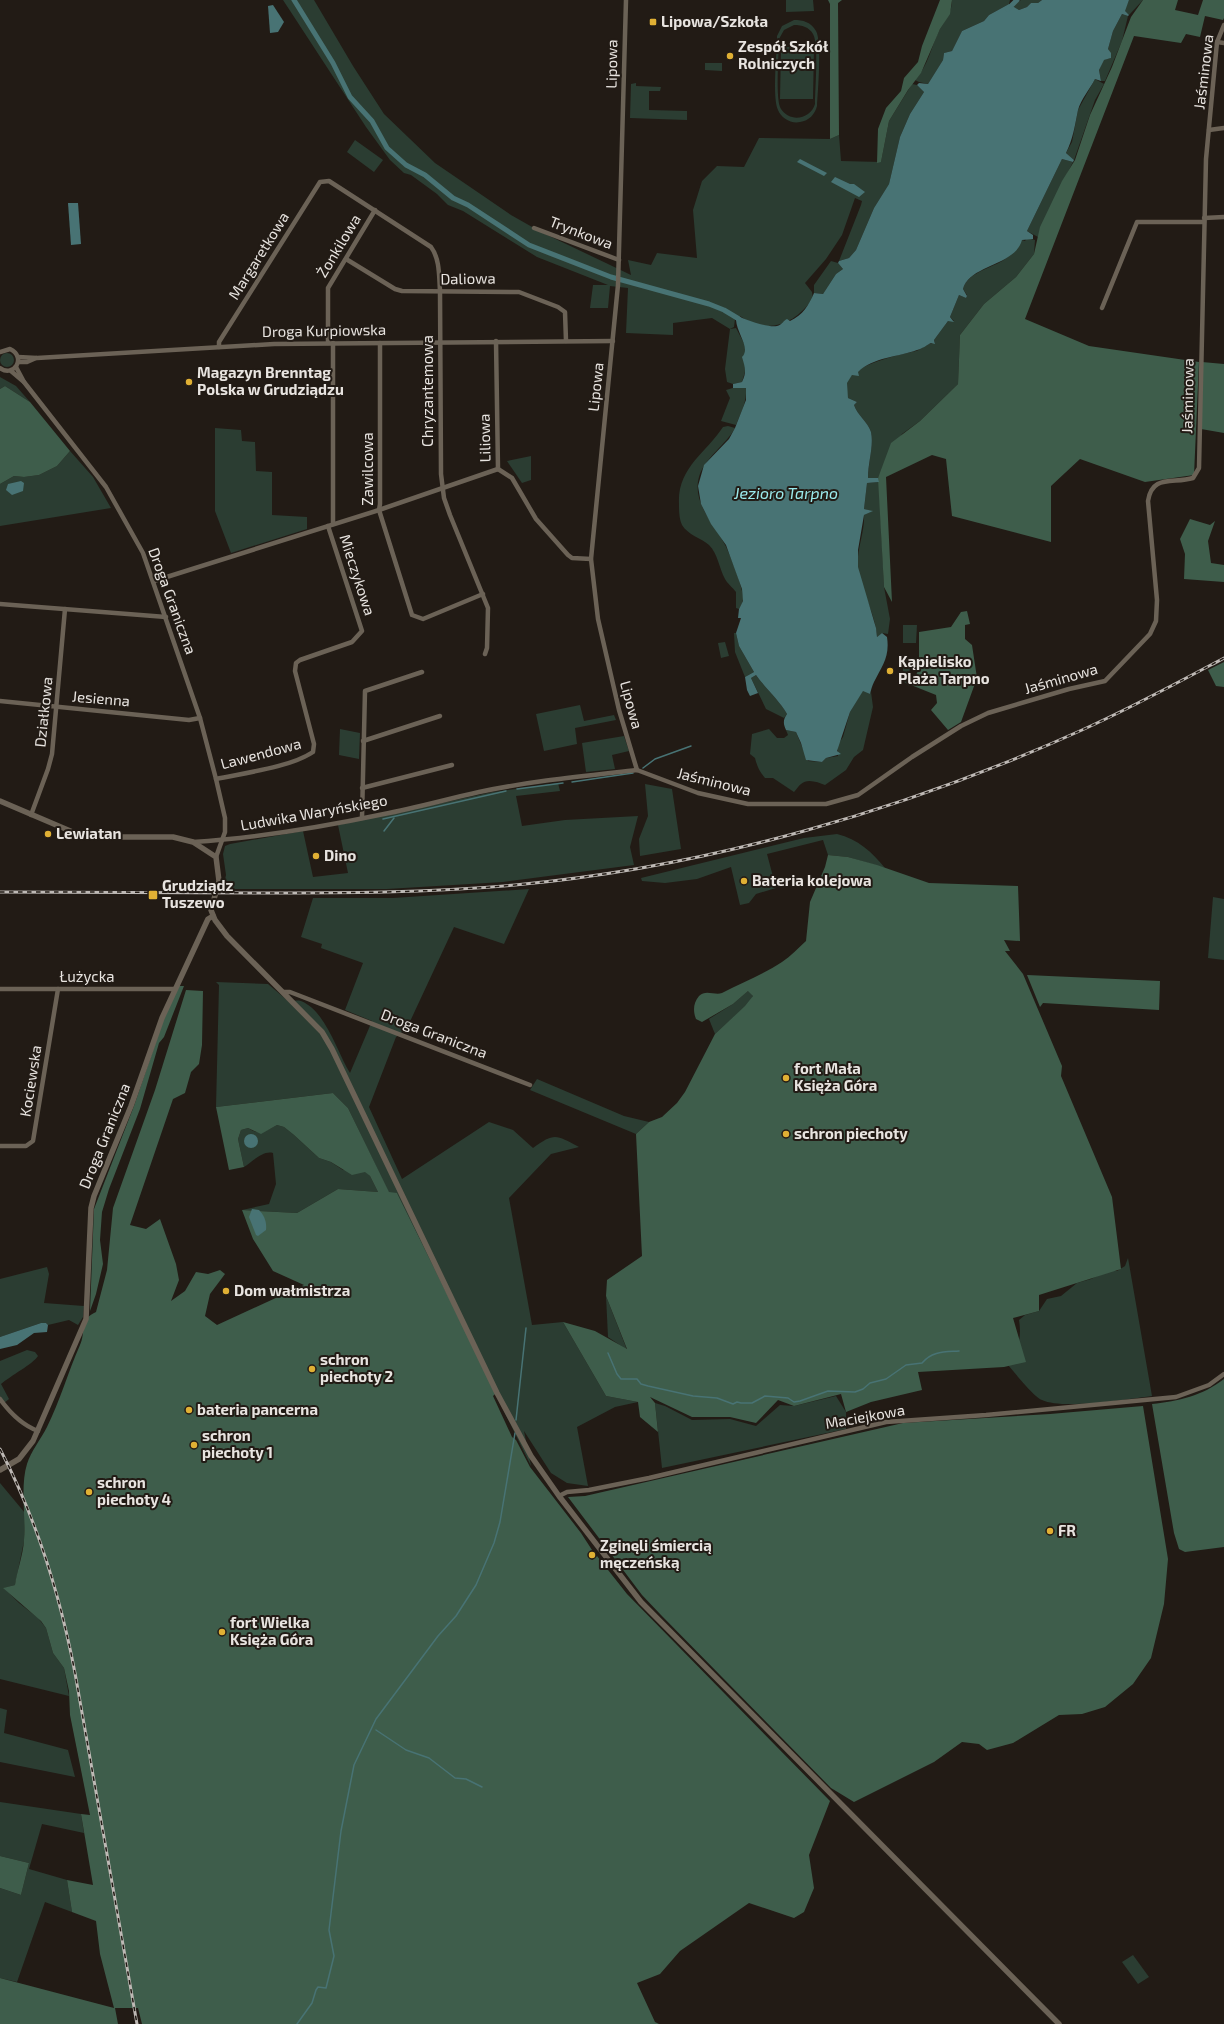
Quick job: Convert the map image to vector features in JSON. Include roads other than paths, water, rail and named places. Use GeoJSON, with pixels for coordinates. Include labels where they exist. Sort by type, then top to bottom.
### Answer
{"type":"FeatureCollection","features":[{"type":"Feature","properties":{"kind":"street","name":"Lipowa"},"geometry":{"type":"LineString","coordinates":[[626,0],[618,284],[591,559],[598,619],[619,710],[637,770]]}},
{"type":"Feature","properties":{"kind":"street","name":"Jaśminowa"},"geometry":{"type":"LineString","coordinates":[[637,770],[698,793],[748,804],[826,804],[858,795],[921,751],[961,726],[988,713],[1069,689],[1105,681],[1150,634],[1156,621],[1157,600],[1148,501],[1149,492],[1154,484],[1193,478],[1199,468],[1204,220],[1209,130],[1217,42],[1224,25]]}},
{"type":"Feature","properties":{"kind":"street"},"geometry":{"type":"LineString","coordinates":[[1217,42],[1224,43]]}},
{"type":"Feature","properties":{"kind":"street"},"geometry":{"type":"LineString","coordinates":[[1209,130],[1224,128]]}},
{"type":"Feature","properties":{"kind":"street","name":"Chryzantemowa"},"geometry":{"type":"LineString","coordinates":[[324,180],[329,181],[375,210],[424,242],[435,252],[440,291],[440,474],[442,488],[450,516],[488,608],[487,648],[485,654]]}},
{"type":"Feature","properties":{"kind":"street","name":"Margaretkowa"},"geometry":{"type":"LineString","coordinates":[[219,347],[219,342],[303,208],[320,182],[324,180]]}},
{"type":"Feature","properties":{"kind":"street","name":"Żonkilowa"},"geometry":{"type":"LineString","coordinates":[[331,525],[330,343],[328,288],[375,210]]}},
{"type":"Feature","properties":{"kind":"street"},"geometry":{"type":"LineString","coordinates":[[1102,308],[1137,222],[1204,220],[1224,217]]}},
{"type":"Feature","properties":{"kind":"street","name":"Trynkowa"},"geometry":{"type":"LineString","coordinates":[[534,228],[619,260]]}},
{"type":"Feature","properties":{"kind":"street","name":"Daliowa"},"geometry":{"type":"LineString","coordinates":[[346,259],[395,289],[402,291],[519,292],[558,307],[565,312],[566,341]]}},
{"type":"Feature","properties":{"kind":"street","name":"Liliowa"},"geometry":{"type":"LineString","coordinates":[[496,341],[498,469],[512,478],[536,519],[568,555],[572,558],[591,559]]}},
{"type":"Feature","properties":{"kind":"street","name":"Droga Kurpiowska"},"geometry":{"type":"LineString","coordinates":[[18,359],[28,361],[37,358],[219,347],[330,343],[613,341]]}},
{"type":"Feature","properties":{"kind":"street","name":"Zawilcowa"},"geometry":{"type":"LineString","coordinates":[[380,342],[379,510],[412,615],[423,619],[483,594]]}},
{"type":"Feature","properties":{"kind":"street"},"geometry":{"type":"LineString","coordinates":[[0,368],[5,371],[11,371],[16,367],[18,359],[14,351],[1,350]]}},
{"type":"Feature","properties":{"kind":"street","name":"Droga Graniczna"},"geometry":{"type":"LineString","coordinates":[[0,1470],[19,1459],[28,1449],[38,1431],[86,1319],[91,1208],[94,1196],[131,1106],[162,1018],[208,919],[213,916],[212,906],[219,881],[216,857],[223,840],[225,818],[200,718],[154,581],[143,553],[106,487],[24,382],[16,367]]}},
{"type":"Feature","properties":{"kind":"street","name":"Droga Graniczna"},"geometry":{"type":"LineString","coordinates":[[11,371],[24,382]]}},
{"type":"Feature","properties":{"kind":"street","name":"Mieczykowa"},"geometry":{"type":"LineString","coordinates":[[154,581],[379,510],[498,469]]}},
{"type":"Feature","properties":{"kind":"street","name":"Mieczykowa"},"geometry":{"type":"LineString","coordinates":[[304,707],[295,671],[296,663],[300,660],[352,642],[362,631],[331,525]]}},
{"type":"Feature","properties":{"kind":"street"},"geometry":{"type":"LineString","coordinates":[[0,604],[166,617]]}},
{"type":"Feature","properties":{"kind":"street","name":"Działkowa"},"geometry":{"type":"LineString","coordinates":[[31,814],[50,761],[57,707],[65,609]]}},
{"type":"Feature","properties":{"kind":"street"},"geometry":{"type":"LineString","coordinates":[[362,818],[365,691],[422,672]]}},
{"type":"Feature","properties":{"kind":"street","name":"Jesienna"},"geometry":{"type":"LineString","coordinates":[[0,701],[189,720],[200,718]]}},
{"type":"Feature","properties":{"kind":"street","name":"Lawendowa"},"geometry":{"type":"LineString","coordinates":[[216,779],[287,763],[306,757],[313,752],[314,744],[304,707]]}},
{"type":"Feature","properties":{"kind":"street"},"geometry":{"type":"LineString","coordinates":[[363,741],[440,716]]}},
{"type":"Feature","properties":{"kind":"street"},"geometry":{"type":"LineString","coordinates":[[362,788],[452,765]]}},
{"type":"Feature","properties":{"kind":"street","name":"Ludwika Waryńskiego"},"geometry":{"type":"LineString","coordinates":[[0,801],[64,829],[86,836],[161,836],[193,842],[223,840],[362,818],[486,791],[566,778],[637,770]]}},
{"type":"Feature","properties":{"kind":"street"},"geometry":{"type":"LineString","coordinates":[[193,842],[216,857]]}},
{"type":"Feature","properties":{"kind":"street"},"geometry":{"type":"LineString","coordinates":[[213,916],[227,936],[322,1032],[332,1049],[497,1393],[531,1456],[559,1496],[641,1602],[1059,2024]]}},
{"type":"Feature","properties":{"kind":"street","name":"Łużycka"},"geometry":{"type":"LineString","coordinates":[[0,989],[175,989]]}},
{"type":"Feature","properties":{"kind":"street","name":"Kociewska"},"geometry":{"type":"LineString","coordinates":[[0,1146],[26,1146],[34,1141],[58,989]]}},
{"type":"Feature","properties":{"kind":"street","name":"Droga Graniczna"},"geometry":{"type":"LineString","coordinates":[[283,992],[290,992],[530,1085]]}},
{"type":"Feature","properties":{"kind":"street","name":"Maciejkowa"},"geometry":{"type":"LineString","coordinates":[[559,1496],[567,1492],[589,1490],[649,1478],[886,1422],[986,1415],[1176,1397],[1210,1385],[1224,1374]]}},
{"type":"Feature","properties":{"kind":"street"},"geometry":{"type":"LineString","coordinates":[[0,1399],[14,1416],[29,1428],[38,1431]]}},
{"type":"Feature","properties":{"kind":"water","name":"Jezioro Tarpno"},"geometry":{"type":"Polygon","coordinates":[[[1042,0],[1129,0],[1125,11],[1129,15],[1122,14],[1113,31],[1108,49],[1111,53],[1111,58],[1104,60],[1099,70],[1101,81],[1095,79],[1079,106],[1075,127],[1066,153],[1074,160],[1073,162],[1062,159],[1027,231],[1033,235],[1033,239],[1022,240],[1018,249],[1011,255],[982,270],[967,281],[963,289],[967,296],[966,298],[959,295],[950,317],[954,322],[948,321],[934,340],[935,344],[931,343],[923,348],[871,363],[858,372],[859,376],[852,375],[847,383],[848,398],[857,402],[854,405],[855,409],[868,425],[871,432],[872,443],[868,478],[878,478],[879,482],[867,483],[864,509],[873,511],[864,515],[858,550],[858,567],[876,628],[877,637],[882,633],[887,637],[888,644],[885,661],[873,684],[870,694],[863,691],[850,712],[837,751],[841,754],[826,758],[822,762],[806,760],[796,732],[786,730],[784,722],[787,714],[756,675],[751,678],[758,693],[750,696],[747,690],[745,677],[754,672],[739,646],[736,633],[741,618],[738,618],[739,609],[743,601],[742,589],[726,545],[711,524],[701,504],[698,486],[704,465],[729,439],[746,400],[746,388],[733,388],[733,384],[742,382],[745,375],[742,357],[745,349],[736,320],[732,317],[734,314],[755,323],[768,326],[777,326],[787,319],[790,321],[799,316],[808,306],[814,293],[823,294],[836,274],[843,269],[838,263],[839,261],[849,258],[856,250],[874,208],[889,184],[900,137],[910,114],[924,92],[917,85],[919,83],[928,84],[943,60],[944,53],[952,51],[962,31],[984,21],[989,15],[1009,4],[1019,10],[1027,7],[1031,3],[1038,3],[1042,0]]]}},
{"type":"Feature","properties":{"kind":"water"},"geometry":{"type":"Polygon","coordinates":[[[273,5],[284,22],[278,32],[270,33],[268,6],[273,5]]]}},
{"type":"Feature","properties":{"kind":"water"},"geometry":{"type":"Polygon","coordinates":[[[800,159],[827,173],[824,176],[797,162],[800,159]]]}},
{"type":"Feature","properties":{"kind":"water"},"geometry":{"type":"Polygon","coordinates":[[[835,177],[850,184],[854,184],[865,192],[859,197],[831,182],[835,177]]]}},
{"type":"Feature","properties":{"kind":"water"},"geometry":{"type":"Polygon","coordinates":[[[68,203],[78,203],[81,244],[71,245],[68,203]]]}},
{"type":"Feature","properties":{"kind":"water"},"geometry":{"type":"Polygon","coordinates":[[[21,481],[24,483],[23,491],[12,495],[6,490],[8,484],[21,481]]]}},
{"type":"Feature","properties":{"kind":"water"},"geometry":{"type":"Polygon","coordinates":[[[248,1134],[254,1134],[258,1138],[258,1144],[254,1148],[248,1148],[244,1144],[244,1138],[248,1134]]]}},
{"type":"Feature","properties":{"kind":"water"},"geometry":{"type":"Polygon","coordinates":[[[252,1209],[259,1210],[266,1221],[266,1230],[258,1236],[256,1235],[249,1217],[252,1209]]]}},
{"type":"Feature","properties":{"kind":"water"},"geometry":{"type":"Polygon","coordinates":[[[41,1323],[46,1323],[48,1325],[47,1332],[34,1333],[17,1345],[0,1349],[0,1337],[41,1323]]]}},
{"type":"Feature","properties":{"kind":"waterway"},"geometry":{"type":"LineString","coordinates":[[294,0],[333,63],[350,97],[372,121],[387,148],[406,165],[425,175],[453,198],[468,205],[529,245],[611,277],[709,304],[724,310],[739,319]]}},
{"type":"Feature","properties":{"kind":"waterway"},"geometry":{"type":"LineString","coordinates":[[1008,9],[1017,0]]}},
{"type":"Feature","properties":{"kind":"waterway"},"geometry":{"type":"LineString","coordinates":[[643,768],[655,759],[691,746]]}},
{"type":"Feature","properties":{"kind":"waterway"},"geometry":{"type":"LineString","coordinates":[[572,782],[633,773]]}},
{"type":"Feature","properties":{"kind":"waterway"},"geometry":{"type":"LineString","coordinates":[[517,789],[563,783]]}},
{"type":"Feature","properties":{"kind":"waterway"},"geometry":{"type":"LineString","coordinates":[[383,819],[506,791]]}},
{"type":"Feature","properties":{"kind":"waterway"},"geometry":{"type":"LineString","coordinates":[[384,831],[394,818]]}},
{"type":"Feature","properties":{"kind":"waterway"},"geometry":{"type":"LineString","coordinates":[[516,1420],[526,1328]]}},
{"type":"Feature","properties":{"kind":"waterway"},"geometry":{"type":"LineString","coordinates":[[608,1353],[617,1374],[621,1379],[637,1379],[641,1384],[648,1386],[693,1396],[717,1398],[733,1404],[737,1402],[752,1403],[765,1396],[788,1398],[794,1402],[828,1391],[855,1392],[863,1389],[870,1383],[886,1379],[906,1365],[922,1363],[934,1354],[959,1351]]}},
{"type":"Feature","properties":{"kind":"waterway"},"geometry":{"type":"LineString","coordinates":[[297,2024],[312,2003],[318,1987],[326,1988],[334,1956],[329,1930],[341,1831],[354,1765],[376,1719],[438,1636],[456,1616],[476,1585],[494,1543],[500,1522],[515,1433]]}},
{"type":"Feature","properties":{"kind":"waterway"},"geometry":{"type":"LineString","coordinates":[[376,1730],[406,1750],[429,1758],[455,1778],[466,1779],[482,1787]]}},
{"type":"Feature","properties":{"kind":"railway"},"geometry":{"type":"LineString","coordinates":[[0,892],[352,893],[417,891],[515,885],[588,876],[661,864],[733,849],[805,831],[946,785],[1015,759],[1100,722],[1224,658]]}},
{"type":"Feature","properties":{"kind":"railway"},"geometry":{"type":"LineString","coordinates":[[0,1449],[25,1503],[46,1558],[69,1644],[137,2024]]}},
{"type":"Feature","properties":{"kind":"place","name":"Lipowa/Szkoła"},"geometry":{"type":"Point","coordinates":[653,22]}},
{"type":"Feature","properties":{"kind":"place","name":"Zespół Szkół Rolniczych"},"geometry":{"type":"Point","coordinates":[730,56]}},
{"type":"Feature","properties":{"kind":"place","name":"Magazyn Brenntag Polska w Grudziądzu"},"geometry":{"type":"Point","coordinates":[189,382]}},
{"type":"Feature","properties":{"kind":"place","name":"Kąpielisko Plaża Tarpno"},"geometry":{"type":"Point","coordinates":[890,671]}},
{"type":"Feature","properties":{"kind":"place","name":"Lewiatan"},"geometry":{"type":"Point","coordinates":[48,834]}},
{"type":"Feature","properties":{"kind":"place","name":"Dino"},"geometry":{"type":"Point","coordinates":[316,856]}},
{"type":"Feature","properties":{"kind":"place","name":"Bateria kolejowa"},"geometry":{"type":"Point","coordinates":[744,881]}},
{"type":"Feature","properties":{"kind":"place","name":"Grudziądz Tuszewo"},"geometry":{"type":"Point","coordinates":[153,895]}},
{"type":"Feature","properties":{"kind":"place","name":"fort Mała Księża Góra"},"geometry":{"type":"Point","coordinates":[786,1078]}},
{"type":"Feature","properties":{"kind":"place","name":"schron piechoty"},"geometry":{"type":"Point","coordinates":[786,1134]}},
{"type":"Feature","properties":{"kind":"place","name":"Dom wałmistrza"},"geometry":{"type":"Point","coordinates":[226,1291]}},
{"type":"Feature","properties":{"kind":"place","name":"schron piechoty 2"},"geometry":{"type":"Point","coordinates":[312,1369]}},
{"type":"Feature","properties":{"kind":"place","name":"bateria pancerna"},"geometry":{"type":"Point","coordinates":[189,1410]}},
{"type":"Feature","properties":{"kind":"place","name":"schron piechoty 1"},"geometry":{"type":"Point","coordinates":[194,1445]}},
{"type":"Feature","properties":{"kind":"place","name":"schron piechoty 4"},"geometry":{"type":"Point","coordinates":[89,1492]}},
{"type":"Feature","properties":{"kind":"place","name":"FR"},"geometry":{"type":"Point","coordinates":[1050,1531]}},
{"type":"Feature","properties":{"kind":"place","name":"Zginęli śmiercią męczeńską"},"geometry":{"type":"Point","coordinates":[592,1555]}},
{"type":"Feature","properties":{"kind":"place","name":"fort Wielka Księża Góra"},"geometry":{"type":"Point","coordinates":[222,1632]}}]}
